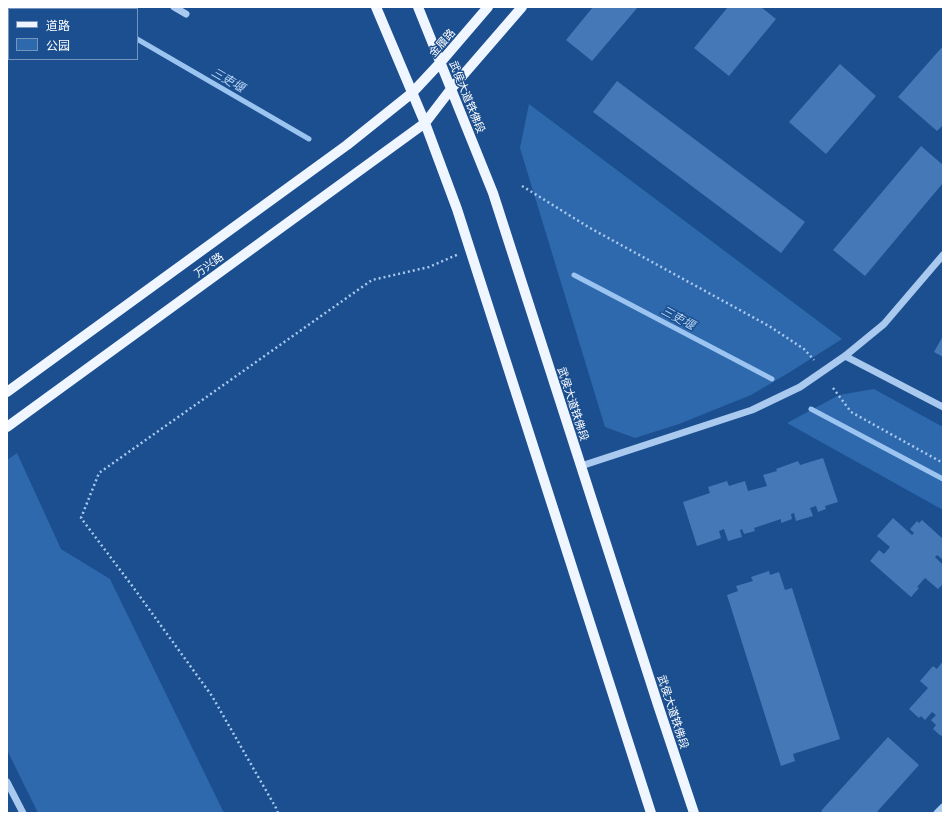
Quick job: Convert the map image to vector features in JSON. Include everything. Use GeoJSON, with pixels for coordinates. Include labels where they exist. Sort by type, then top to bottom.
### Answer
{"type":"FeatureCollection","features":[{"type":"Feature","properties":{"kind":"main road"},"geometry":{"type":"LineString","coordinates":[[376,7],[425,123],[458,209],[651,813]]}},
{"type":"Feature","properties":{"kind":"main road","name":"武侯大道铁佛段"},"geometry":{"type":"LineString","coordinates":[[418,7],[493,193],[694,813]]}},
{"type":"Feature","properties":{"kind":"main road","name":"金履路"},"geometry":{"type":"LineString","coordinates":[[7,392],[347,145],[412,93],[488,7]]}},
{"type":"Feature","properties":{"kind":"main road"},"geometry":{"type":"LineString","coordinates":[[451,89],[522,7]]}},
{"type":"Feature","properties":{"kind":"main road","name":"万兴路"},"geometry":{"type":"LineString","coordinates":[[7,427],[425,123],[451,89]]}},
{"type":"Feature","properties":{"kind":"street"},"geometry":{"type":"LineString","coordinates":[[174,7],[186,14]]}},
{"type":"Feature","properties":{"kind":"street"},"geometry":{"type":"LineString","coordinates":[[581,466],[752,410],[800,387],[845,356],[884,324],[943,255]]}},
{"type":"Feature","properties":{"kind":"street"},"geometry":{"type":"LineString","coordinates":[[845,356],[943,407]]}},
{"type":"Feature","properties":{"kind":"street"},"geometry":{"type":"LineString","coordinates":[[7,782],[23,813]]}},
{"type":"Feature","properties":{"kind":"street"},"geometry":{"type":"LineString","coordinates":[[937,813],[943,807]]}},
{"type":"Feature","properties":{"kind":"path"},"geometry":{"type":"LineString","coordinates":[[522,186],[590,228],[769,326],[804,349],[814,360]]}},
{"type":"Feature","properties":{"kind":"path"},"geometry":{"type":"LineString","coordinates":[[278,813],[212,696],[81,518],[99,473],[372,280],[429,267],[470,249]]}},
{"type":"Feature","properties":{"kind":"path"},"geometry":{"type":"LineString","coordinates":[[833,388],[851,412],[943,463]]}},
{"type":"Feature","properties":{"kind":"green space"},"geometry":{"type":"Polygon","coordinates":[[[529,104],[842,339],[751,395],[679,424],[635,438],[605,427],[520,148],[529,104]]]}},
{"type":"Feature","properties":{"kind":"green space"},"geometry":{"type":"Polygon","coordinates":[[[874,389],[943,427],[943,510],[787,423],[839,395],[874,389]]]}},
{"type":"Feature","properties":{"kind":"green space"},"geometry":{"type":"Polygon","coordinates":[[[17,453],[61,549],[110,579],[224,813],[38,813],[7,750],[7,460],[17,453]]]}},
{"type":"Feature","properties":{"kind":"building"},"geometry":{"type":"Polygon","coordinates":[[[593,7],[638,7],[592,61],[566,40],[593,7]]]}},
{"type":"Feature","properties":{"kind":"building"},"geometry":{"type":"Polygon","coordinates":[[[728,7],[761,7],[776,19],[729,76],[694,48],[728,7]]]}},
{"type":"Feature","properties":{"kind":"building"},"geometry":{"type":"Polygon","coordinates":[[[943,46],[943,125],[937,131],[898,97],[943,46]]]}},
{"type":"Feature","properties":{"kind":"building"},"geometry":{"type":"Polygon","coordinates":[[[840,64],[876,96],[826,154],[789,122],[840,64]]]}},
{"type":"Feature","properties":{"kind":"building"},"geometry":{"type":"Polygon","coordinates":[[[617,81],[805,222],[781,253],[593,112],[617,81]]]}},
{"type":"Feature","properties":{"kind":"building"},"geometry":{"type":"Polygon","coordinates":[[[921,146],[943,165],[943,183],[865,276],[833,250],[921,146]]]}},
{"type":"Feature","properties":{"kind":"building"},"geometry":{"type":"Polygon","coordinates":[[[943,336],[943,357],[934,352],[943,336]]]}},
{"type":"Feature","properties":{"kind":"building"},"geometry":{"type":"Polygon","coordinates":[[[823,458],[838,502],[825,506],[826,509],[818,512],[816,506],[810,508],[813,516],[796,521],[794,513],[791,514],[792,519],[781,523],[781,519],[754,528],[755,531],[744,534],[742,529],[740,530],[742,537],[728,541],[724,529],[719,531],[721,538],[697,546],[683,502],[710,493],[708,487],[727,481],[729,486],[745,481],[748,491],[767,486],[763,475],[777,471],[776,469],[798,461],[800,465],[823,458]]]}},
{"type":"Feature","properties":{"kind":"building"},"geometry":{"type":"Polygon","coordinates":[[[893,518],[912,535],[914,533],[910,529],[917,521],[919,523],[922,520],[943,539],[943,557],[942,559],[937,555],[935,557],[943,565],[943,584],[938,589],[925,578],[911,597],[870,561],[879,550],[884,554],[890,547],[877,536],[893,518]]]}},
{"type":"Feature","properties":{"kind":"building"},"geometry":{"type":"Polygon","coordinates":[[[769,571],[770,575],[779,572],[785,590],[792,588],[840,739],[793,754],[795,761],[781,766],[727,595],[738,591],[736,586],[753,581],[751,577],[769,571]]]}},
{"type":"Feature","properties":{"kind":"building"},"geometry":{"type":"Polygon","coordinates":[[[943,661],[943,734],[941,736],[933,729],[936,725],[931,720],[936,715],[932,712],[925,720],[921,716],[919,718],[909,709],[928,688],[920,681],[933,666],[937,669],[943,661]]]}},
{"type":"Feature","properties":{"kind":"building"},"geometry":{"type":"Polygon","coordinates":[[[888,737],[919,765],[876,813],[824,813],[821,811],[888,737]]]}},
{"type":"Feature","properties":{"kind":"waterway","name":"三吏堰"},"geometry":{"type":"LineString","coordinates":[[138,40],[309,139]]}},
{"type":"Feature","properties":{"kind":"waterway","name":"三吏堰"},"geometry":{"type":"LineString","coordinates":[[574,275],[772,379]]}},
{"type":"Feature","properties":{"kind":"waterway","name":"三吏堰"},"geometry":{"type":"LineString","coordinates":[[811,409],[943,479]]}}]}
